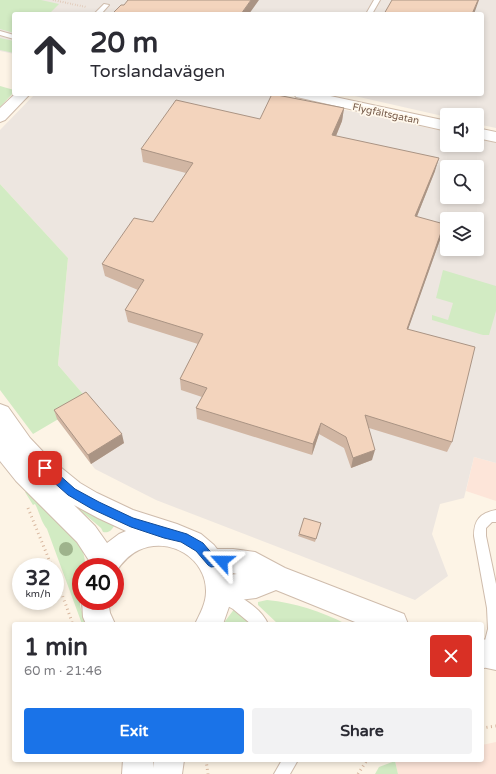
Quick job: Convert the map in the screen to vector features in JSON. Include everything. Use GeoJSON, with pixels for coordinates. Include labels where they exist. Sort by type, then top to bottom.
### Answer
{"type":"FeatureCollection","features":[{"type":"Feature","properties":{"kind":"street"},"geometry":{"type":"LineString","coordinates":[[0,117],[21,96]]}},
{"type":"Feature","properties":{"kind":"street","name":"Flygfältsgatan"},"geometry":{"type":"LineString","coordinates":[[314,96],[440,124]]}},
{"type":"Feature","properties":{"kind":"street"},"geometry":{"type":"LineString","coordinates":[[484,134],[496,137]]}},
{"type":"Feature","properties":{"kind":"street"},"geometry":{"type":"LineString","coordinates":[[0,414],[25,449],[71,492],[131,522],[164,533]]}},
{"type":"Feature","properties":{"kind":"street"},"geometry":{"type":"LineString","coordinates":[[0,444],[24,473],[86,534],[101,558]]}},
{"type":"Feature","properties":{"kind":"street"},"geometry":{"type":"LineString","coordinates":[[110,558],[113,554],[134,539],[145,535],[164,533],[174,534],[192,542],[206,554],[216,572],[219,591],[215,612],[209,622]]}},
{"type":"Feature","properties":{"kind":"street"},"geometry":{"type":"LineString","coordinates":[[211,562],[233,561],[255,564],[276,577],[389,622]]}},
{"type":"Feature","properties":{"kind":"street"},"geometry":{"type":"LineString","coordinates":[[219,591],[256,585],[276,577]]}},
{"type":"Feature","properties":{"kind":"street"},"geometry":{"type":"LineString","coordinates":[[96,610],[97,617],[100,622]]}},
{"type":"Feature","properties":{"kind":"street"},"geometry":{"type":"LineString","coordinates":[[137,774],[138,762]]}},
{"type":"Feature","properties":{"kind":"street"},"geometry":{"type":"LineString","coordinates":[[167,774],[169,762]]}},
{"type":"Feature","properties":{"kind":"lane"},"geometry":{"type":"LineString","coordinates":[[370,12],[377,0]]}},
{"type":"Feature","properties":{"kind":"lane"},"geometry":{"type":"LineString","coordinates":[[0,33],[12,36]]}},
{"type":"Feature","properties":{"kind":"lane"},"geometry":{"type":"LineString","coordinates":[[487,656],[495,629],[494,608],[480,536],[480,526],[489,517],[496,516]]}},
{"type":"Feature","properties":{"kind":"lane"},"geometry":{"type":"LineString","coordinates":[[219,591],[239,604],[259,622]]}},
{"type":"Feature","properties":{"kind":"lane"},"geometry":{"type":"LineString","coordinates":[[282,774],[289,762]]}},
{"type":"Feature","properties":{"kind":"path"},"geometry":{"type":"LineString","coordinates":[[53,0],[101,10]]}},
{"type":"Feature","properties":{"kind":"path"},"geometry":{"type":"LineString","coordinates":[[27,507],[48,558]]}},
{"type":"Feature","properties":{"kind":"path"},"geometry":{"type":"LineString","coordinates":[[64,600],[72,622]]}},
{"type":"Feature","properties":{"kind":"path"},"geometry":{"type":"LineString","coordinates":[[484,728],[496,726]]}},
{"type":"Feature","properties":{"kind":"path"},"geometry":{"type":"LineString","coordinates":[[206,762],[208,774]]}},
{"type":"Feature","properties":{"kind":"path"},"geometry":{"type":"LineString","coordinates":[[358,774],[366,762]]}},
{"type":"Feature","properties":{"kind":"shaded area"},"geometry":{"type":"Polygon","coordinates":[[[0,0],[496,0],[496,128],[484,125],[484,108],[440,108],[440,115],[355,96],[484,96],[484,12],[12,12],[12,54],[0,51],[0,0]]]}},
{"type":"Feature","properties":{"kind":"shaded area"},"geometry":{"type":"Polygon","coordinates":[[[33,96],[281,96],[440,130],[440,152],[484,152],[484,140],[496,143],[496,463],[474,457],[464,498],[440,504],[432,534],[448,576],[415,600],[156,500],[95,469],[57,419],[89,401],[58,365],[68,258],[0,184],[0,130],[33,96]]]}},
{"type":"Feature","properties":{"kind":"shaded area"},"geometry":{"type":"Polygon","coordinates":[[[474,457],[496,463],[496,501],[466,491],[474,457]]]}},
{"type":"Feature","properties":{"kind":"shaded area"},"geometry":{"type":"Polygon","coordinates":[[[496,742],[496,774],[398,774],[395,762],[484,762],[484,745],[496,742]]]}},
{"type":"Feature","properties":{"kind":"green space"},"geometry":{"type":"Polygon","coordinates":[[[0,0],[41,0],[59,4],[51,12],[12,12],[12,32],[0,29],[0,0]]]}},
{"type":"Feature","properties":{"kind":"green space"},"geometry":{"type":"Polygon","coordinates":[[[0,38],[12,41],[12,53],[0,50],[0,38]]]}},
{"type":"Feature","properties":{"kind":"green space"},"geometry":{"type":"Polygon","coordinates":[[[0,86],[12,89],[12,94],[0,107],[0,86]]]}},
{"type":"Feature","properties":{"kind":"green space"},"geometry":{"type":"Polygon","coordinates":[[[0,184],[68,258],[58,365],[89,401],[33,434],[0,390],[0,184]]]}},
{"type":"Feature","properties":{"kind":"green space"},"geometry":{"type":"Polygon","coordinates":[[[443,270],[496,286],[496,311],[489,335],[483,335],[432,320],[432,315],[448,320],[453,303],[436,298],[443,270]]]}},
{"type":"Feature","properties":{"kind":"green space"},"geometry":{"type":"Polygon","coordinates":[[[25,492],[29,492],[66,525],[74,534],[84,555],[84,558],[72,558],[72,597],[64,575],[64,558],[58,558],[47,529],[35,504],[33,505],[25,492]]]}},
{"type":"Feature","properties":{"kind":"green space"},"geometry":{"type":"Polygon","coordinates":[[[68,500],[112,523],[114,526],[110,531],[103,532],[101,528],[68,500]]]}},
{"type":"Feature","properties":{"kind":"green space"},"geometry":{"type":"Polygon","coordinates":[[[267,600],[288,603],[308,608],[342,622],[276,622],[258,605],[258,602],[267,600]]]}},
{"type":"Feature","properties":{"kind":"green space"},"geometry":{"type":"Polygon","coordinates":[[[235,608],[249,622],[224,622],[235,608]]]}},
{"type":"Feature","properties":{"kind":"green space"},"geometry":{"type":"Polygon","coordinates":[[[77,610],[81,610],[85,622],[81,622],[77,610]]]}},
{"type":"Feature","properties":{"kind":"green space"},"geometry":{"type":"Polygon","coordinates":[[[395,762],[398,774],[375,774],[379,767],[395,762]]]}},
{"type":"Feature","properties":{"kind":"building"},"geometry":{"type":"Polygon","coordinates":[[[128,0],[251,0],[242,12],[114,12],[121,5],[124,5],[128,0]]]}},
{"type":"Feature","properties":{"kind":"building"},"geometry":{"type":"Polygon","coordinates":[[[392,0],[478,0],[473,12],[385,12],[392,0]]]}},
{"type":"Feature","properties":{"kind":"building"},"geometry":{"type":"Polygon","coordinates":[[[271,96],[282,96],[344,108],[332,135],[439,158],[415,216],[440,223],[440,235],[407,329],[475,347],[452,442],[365,415],[375,450],[353,458],[346,437],[321,423],[313,444],[196,408],[207,388],[180,379],[203,334],[125,310],[144,280],[102,264],[134,218],[153,222],[193,163],[141,149],[176,100],[260,119],[271,96]]]}},
{"type":"Feature","properties":{"kind":"building"},"geometry":{"type":"Polygon","coordinates":[[[86,392],[122,434],[88,455],[54,410],[86,392]]]}},
{"type":"Feature","properties":{"kind":"building"},"geometry":{"type":"Polygon","coordinates":[[[304,518],[321,523],[316,539],[299,534],[304,518]]]}},
{"type":"Feature","properties":{"kind":"route"},"geometry":{"type":"LineString","coordinates":[[45,468],[71,492],[96,506],[131,522],[164,533],[183,537],[200,547],[211,562],[222,561]]}}]}
